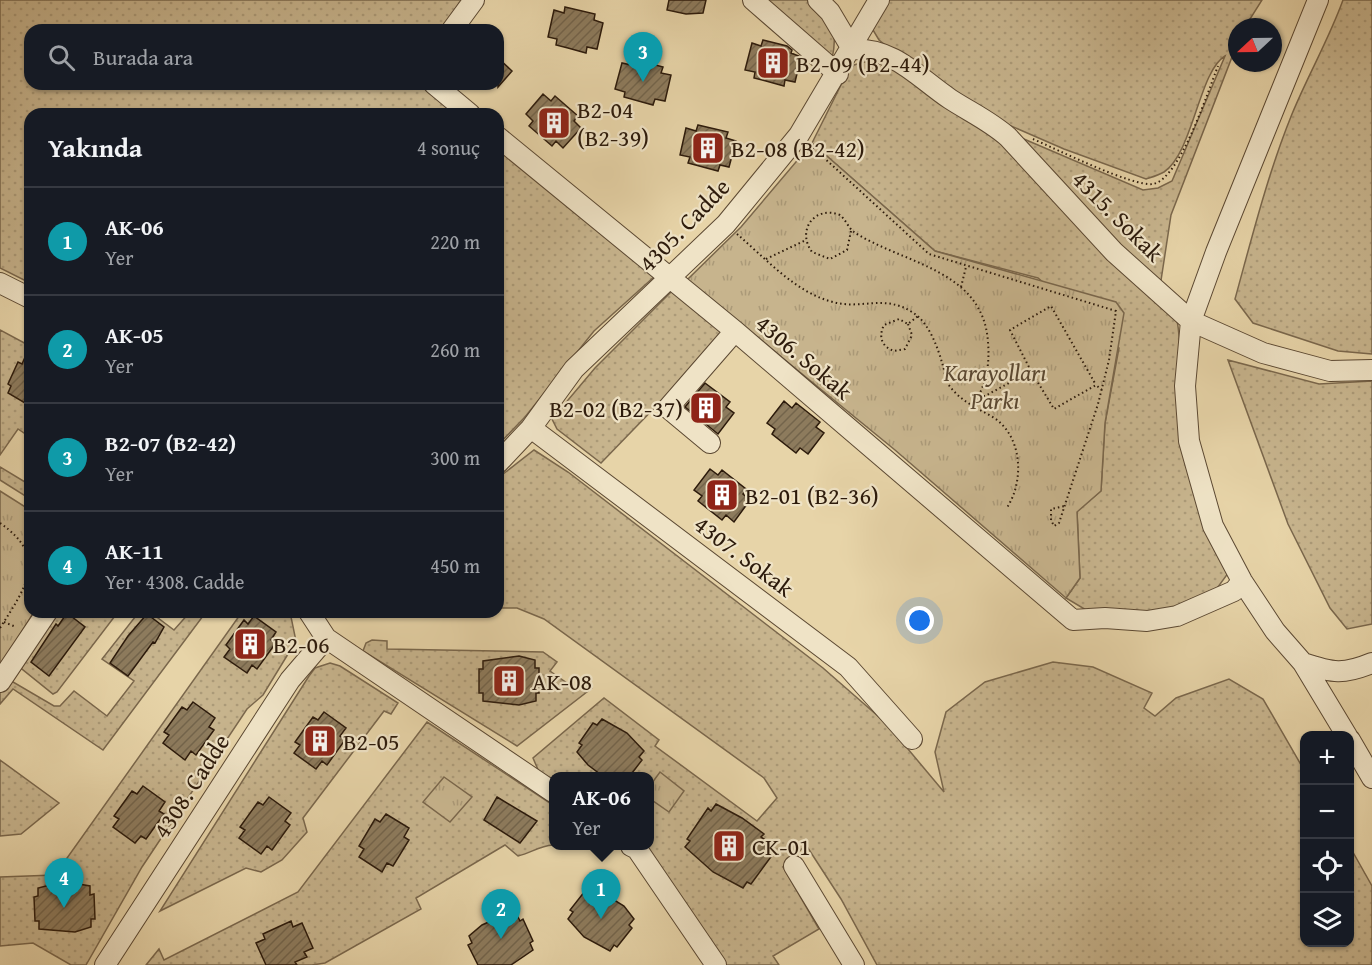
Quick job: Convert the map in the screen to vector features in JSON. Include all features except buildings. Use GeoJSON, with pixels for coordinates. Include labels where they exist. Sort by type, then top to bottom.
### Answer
{"type":"FeatureCollection","features":[{"type":"Feature","properties":{"kind":"street"},"geometry":{"type":"LineString","coordinates":[[456,24],[474,0]]}},
{"type":"Feature","properties":{"kind":"street"},"geometry":{"type":"LineString","coordinates":[[753,0],[838,74]]}},
{"type":"Feature","properties":{"kind":"street"},"geometry":{"type":"LineString","coordinates":[[818,0],[830,12],[852,49]]}},
{"type":"Feature","properties":{"kind":"street","name":"4305. Cadde"},"geometry":{"type":"LineString","coordinates":[[504,457],[531,428],[574,369],[726,224],[799,135],[838,74],[879,0]]}},
{"type":"Feature","properties":{"kind":"street"},"geometry":{"type":"LineString","coordinates":[[1318,0],[1216,252],[1191,321],[1185,386],[1189,441],[1213,526],[1242,581],[1275,631],[1304,663],[1345,731]]}},
{"type":"Feature","properties":{"kind":"street","name":"4315. Sokak"},"geometry":{"type":"LineString","coordinates":[[852,49],[869,49],[897,59],[950,99],[989,121],[1008,137],[1114,252],[1191,321],[1263,353],[1330,371],[1372,370]]}},
{"type":"Feature","properties":{"kind":"street"},"geometry":{"type":"LineString","coordinates":[[441,90],[463,108]]}},
{"type":"Feature","properties":{"kind":"street","name":"4306. Sokak"},"geometry":{"type":"LineString","coordinates":[[504,142],[735,332],[1073,620],[1106,618],[1147,621],[1177,616],[1234,591],[1242,581]]}},
{"type":"Feature","properties":{"kind":"street"},"geometry":{"type":"LineString","coordinates":[[0,283],[24,295]]}},
{"type":"Feature","properties":{"kind":"street"},"geometry":{"type":"LineString","coordinates":[[710,443],[668,408],[735,332]]}},
{"type":"Feature","properties":{"kind":"street","name":"4307. Sokak"},"geometry":{"type":"LineString","coordinates":[[531,428],[848,667],[912,739]]}},
{"type":"Feature","properties":{"kind":"street"},"geometry":{"type":"LineString","coordinates":[[0,682],[43,618]]}},
{"type":"Feature","properties":{"kind":"street"},"geometry":{"type":"LineString","coordinates":[[313,618],[326,638],[549,789]]}},
{"type":"Feature","properties":{"kind":"street","name":"4308. Cadde"},"geometry":{"type":"LineString","coordinates":[[105,965],[290,680],[326,638]]}},
{"type":"Feature","properties":{"kind":"street"},"geometry":{"type":"LineString","coordinates":[[1304,663],[1328,672],[1349,673],[1372,663]]}},
{"type":"Feature","properties":{"kind":"street"},"geometry":{"type":"LineString","coordinates":[[1354,747],[1372,778]]}},
{"type":"Feature","properties":{"kind":"street"},"geometry":{"type":"LineString","coordinates":[[638,850],[716,965]]}},
{"type":"Feature","properties":{"kind":"street"},"geometry":{"type":"LineString","coordinates":[[794,866],[854,965]]}},
{"type":"Feature","properties":{"kind":"path"},"geometry":{"type":"LineString","coordinates":[[1032,139],[1118,175],[1146,184],[1156,184],[1168,176],[1178,160],[1218,66]]}},
{"type":"Feature","properties":{"kind":"path"},"geometry":{"type":"LineString","coordinates":[[799,135],[929,254],[1116,311],[1102,390],[1065,506],[1059,523],[1054,526],[1051,520],[1051,509],[1065,506]]}},
{"type":"Feature","properties":{"kind":"path"},"geometry":{"type":"LineString","coordinates":[[852,231],[847,250],[830,259],[812,252],[806,240],[810,221],[827,212],[840,215],[852,231],[930,267],[961,287],[982,312],[987,330],[987,375],[972,407]]}},
{"type":"Feature","properties":{"kind":"path"},"geometry":{"type":"LineString","coordinates":[[726,224],[766,259],[819,297],[846,304],[892,303],[918,316],[936,347],[946,382],[972,407],[992,416],[1000,424],[1017,453],[1017,485],[1006,509]]}},
{"type":"Feature","properties":{"kind":"path"},"geometry":{"type":"LineString","coordinates":[[766,259],[806,240]]}},
{"type":"Feature","properties":{"kind":"path"},"geometry":{"type":"LineString","coordinates":[[961,287],[967,266]]}},
{"type":"Feature","properties":{"kind":"path"},"geometry":{"type":"LineString","coordinates":[[1096,385],[1054,409],[1010,330],[1051,306],[1096,385],[1102,390]]}},
{"type":"Feature","properties":{"kind":"path"},"geometry":{"type":"LineString","coordinates":[[908,324],[918,316]]}},
{"type":"Feature","properties":{"kind":"path"},"geometry":{"type":"LineString","coordinates":[[893,320],[908,324],[911,340],[905,349],[894,351],[885,346],[881,336],[884,325],[893,320]]}},
{"type":"Feature","properties":{"kind":"path"},"geometry":{"type":"LineString","coordinates":[[979,396],[984,396],[1031,371]]}},
{"type":"Feature","properties":{"kind":"path"},"geometry":{"type":"LineString","coordinates":[[0,523],[21,539],[24,545]]}},
{"type":"Feature","properties":{"kind":"path"},"geometry":{"type":"LineString","coordinates":[[0,628],[24,583]]}},
{"type":"Feature","properties":{"kind":"green space"},"geometry":{"type":"Polygon","coordinates":[[[0,0],[466,0],[449,24],[24,24],[24,90],[426,90],[448,108],[24,108],[24,280],[0,268],[0,0]]]}},
{"type":"Feature","properties":{"kind":"green space"},"geometry":{"type":"Polygon","coordinates":[[[760,0],[809,0],[828,20],[834,32],[832,59],[760,0]]]}},
{"type":"Feature","properties":{"kind":"green space"},"geometry":{"type":"Polygon","coordinates":[[[888,0],[1262,0],[1251,18],[1228,18],[1228,67],[1171,215],[1160,287],[1010,133],[1143,190],[1158,188],[1172,181],[1225,56],[1216,65],[1209,78],[1182,148],[1174,162],[1164,172],[1146,179],[1064,149],[1002,122],[894,52],[879,40],[870,25],[888,0]]]}},
{"type":"Feature","properties":{"kind":"green space"},"geometry":{"type":"Polygon","coordinates":[[[1343,0],[1372,0],[1372,354],[1338,351],[1253,323],[1235,299],[1283,136],[1343,0]]]}},
{"type":"Feature","properties":{"kind":"green space"},"geometry":{"type":"Polygon","coordinates":[[[868,61],[890,64],[992,130],[1177,320],[1180,358],[1179,421],[1185,461],[1196,499],[1229,572],[1215,591],[1165,615],[1086,610],[1066,598],[1080,578],[1077,511],[1101,491],[1105,423],[1119,348],[1038,278],[935,251],[812,143],[846,75],[854,65],[868,61]]]}},
{"type":"Feature","properties":{"kind":"green space","name":"Karayolları Parkı"},"geometry":{"type":"Polygon","coordinates":[[[812,143],[935,251],[1116,302],[1124,313],[1105,423],[1101,491],[1077,512],[1080,578],[1066,598],[895,450],[687,280],[741,227],[812,143]]]}},
{"type":"Feature","properties":{"kind":"green space"},"geometry":{"type":"Polygon","coordinates":[[[504,153],[655,276],[594,331],[525,417],[504,439],[504,153]]]}},
{"type":"Feature","properties":{"kind":"green space"},"geometry":{"type":"Polygon","coordinates":[[[673,290],[724,333],[723,337],[601,463],[557,429],[552,419],[595,368],[673,290]]]}},
{"type":"Feature","properties":{"kind":"green space"},"geometry":{"type":"Polygon","coordinates":[[[0,330],[24,343],[24,433],[18,429],[0,455],[0,330]]]}},
{"type":"Feature","properties":{"kind":"green space"},"geometry":{"type":"Polygon","coordinates":[[[1228,360],[1319,384],[1372,381],[1372,624],[1347,629],[1330,608],[1288,524],[1228,360]]]}},
{"type":"Feature","properties":{"kind":"green space"},"geometry":{"type":"Polygon","coordinates":[[[534,450],[568,472],[823,668],[887,724],[944,792],[935,752],[946,712],[985,682],[1053,662],[1093,667],[1152,693],[1144,708],[1155,716],[1176,698],[1229,679],[1263,699],[1300,763],[1300,947],[1354,947],[1354,854],[1372,886],[1372,965],[877,965],[841,899],[806,845],[783,867],[819,929],[773,956],[779,965],[725,965],[639,850],[654,850],[654,772],[549,772],[549,779],[539,772],[533,758],[604,698],[659,740],[655,746],[757,821],[777,798],[764,778],[544,619],[517,608],[504,608],[504,473],[534,450]]]}},
{"type":"Feature","properties":{"kind":"green space"},"geometry":{"type":"Polygon","coordinates":[[[0,467],[24,481],[24,495],[0,480],[0,467]]]}},
{"type":"Feature","properties":{"kind":"green space"},"geometry":{"type":"Polygon","coordinates":[[[0,491],[24,506],[24,618],[30,618],[0,667],[0,491]]]}},
{"type":"Feature","properties":{"kind":"green space"},"geometry":{"type":"Polygon","coordinates":[[[49,618],[113,618],[57,692],[53,694],[17,665],[49,618]]]}},
{"type":"Feature","properties":{"kind":"green space"},"geometry":{"type":"Polygon","coordinates":[[[134,618],[158,618],[174,630],[185,618],[202,618],[103,750],[13,689],[0,704],[0,690],[8,679],[54,706],[60,706],[74,691],[107,716],[134,681],[102,659],[134,618]]]}},
{"type":"Feature","properties":{"kind":"green space"},"geometry":{"type":"Polygon","coordinates":[[[238,618],[291,618],[296,641],[263,695],[247,709],[142,867],[86,965],[71,965],[33,943],[0,946],[0,877],[55,875],[238,618]]]}},
{"type":"Feature","properties":{"kind":"green space"},"geometry":{"type":"Polygon","coordinates":[[[372,640],[387,641],[387,649],[543,652],[557,662],[550,671],[577,690],[586,683],[592,688],[517,746],[363,651],[366,643],[372,640]]]}},
{"type":"Feature","properties":{"kind":"green space"},"geometry":{"type":"Polygon","coordinates":[[[330,663],[340,666],[398,703],[391,714],[384,711],[303,818],[307,832],[282,860],[261,872],[246,868],[160,911],[309,676],[315,668],[330,663]]]}},
{"type":"Feature","properties":{"kind":"green space"},"geometry":{"type":"Polygon","coordinates":[[[427,722],[549,802],[549,846],[518,856],[505,845],[416,898],[421,909],[325,963],[312,965],[146,965],[159,949],[164,960],[298,892],[427,722]]]}},
{"type":"Feature","properties":{"kind":"green space"},"geometry":{"type":"Polygon","coordinates":[[[0,760],[59,803],[21,834],[0,836],[0,760]]]}},
{"type":"Feature","properties":{"kind":"green space"},"geometry":{"type":"Polygon","coordinates":[[[660,772],[684,791],[669,812],[654,802],[654,780],[660,772]]]}},
{"type":"Feature","properties":{"kind":"green space"},"geometry":{"type":"Polygon","coordinates":[[[444,777],[472,797],[450,822],[423,802],[444,777]]]}},
{"type":"Feature","properties":{"kind":"place","name":"B2-09 (B2-44)"},"geometry":{"type":"Point","coordinates":[773,63]}},
{"type":"Feature","properties":{"kind":"place","name":"B2-07 (B2-42)"},"geometry":{"type":"Point","coordinates":[643,82]}},
{"type":"Feature","properties":{"kind":"place","name":"B2-04 (B2-39)"},"geometry":{"type":"Point","coordinates":[554,123]}},
{"type":"Feature","properties":{"kind":"place","name":"B2-08 (B2-42)"},"geometry":{"type":"Point","coordinates":[708,148]}},
{"type":"Feature","properties":{"kind":"place","name":"B2-02 (B2-37)"},"geometry":{"type":"Point","coordinates":[706,408]}},
{"type":"Feature","properties":{"kind":"place","name":"B2-01 (B2-36)"},"geometry":{"type":"Point","coordinates":[722,495]}},
{"type":"Feature","properties":{"kind":"place","name":"B2-06"},"geometry":{"type":"Point","coordinates":[250,644]}},
{"type":"Feature","properties":{"kind":"place","name":"AK-08"},"geometry":{"type":"Point","coordinates":[509,681]}},
{"type":"Feature","properties":{"kind":"place","name":"B2-05"},"geometry":{"type":"Point","coordinates":[320,741]}},
{"type":"Feature","properties":{"kind":"place","name":"CK-01"},"geometry":{"type":"Point","coordinates":[729,846]}},
{"type":"Feature","properties":{"kind":"place","name":"AK-11"},"geometry":{"type":"Point","coordinates":[64,908]}},
{"type":"Feature","properties":{"kind":"place","name":"AK-06"},"geometry":{"type":"Point","coordinates":[601,919]}},
{"type":"Feature","properties":{"kind":"place","name":"AK-05"},"geometry":{"type":"Point","coordinates":[501,939]}}]}
